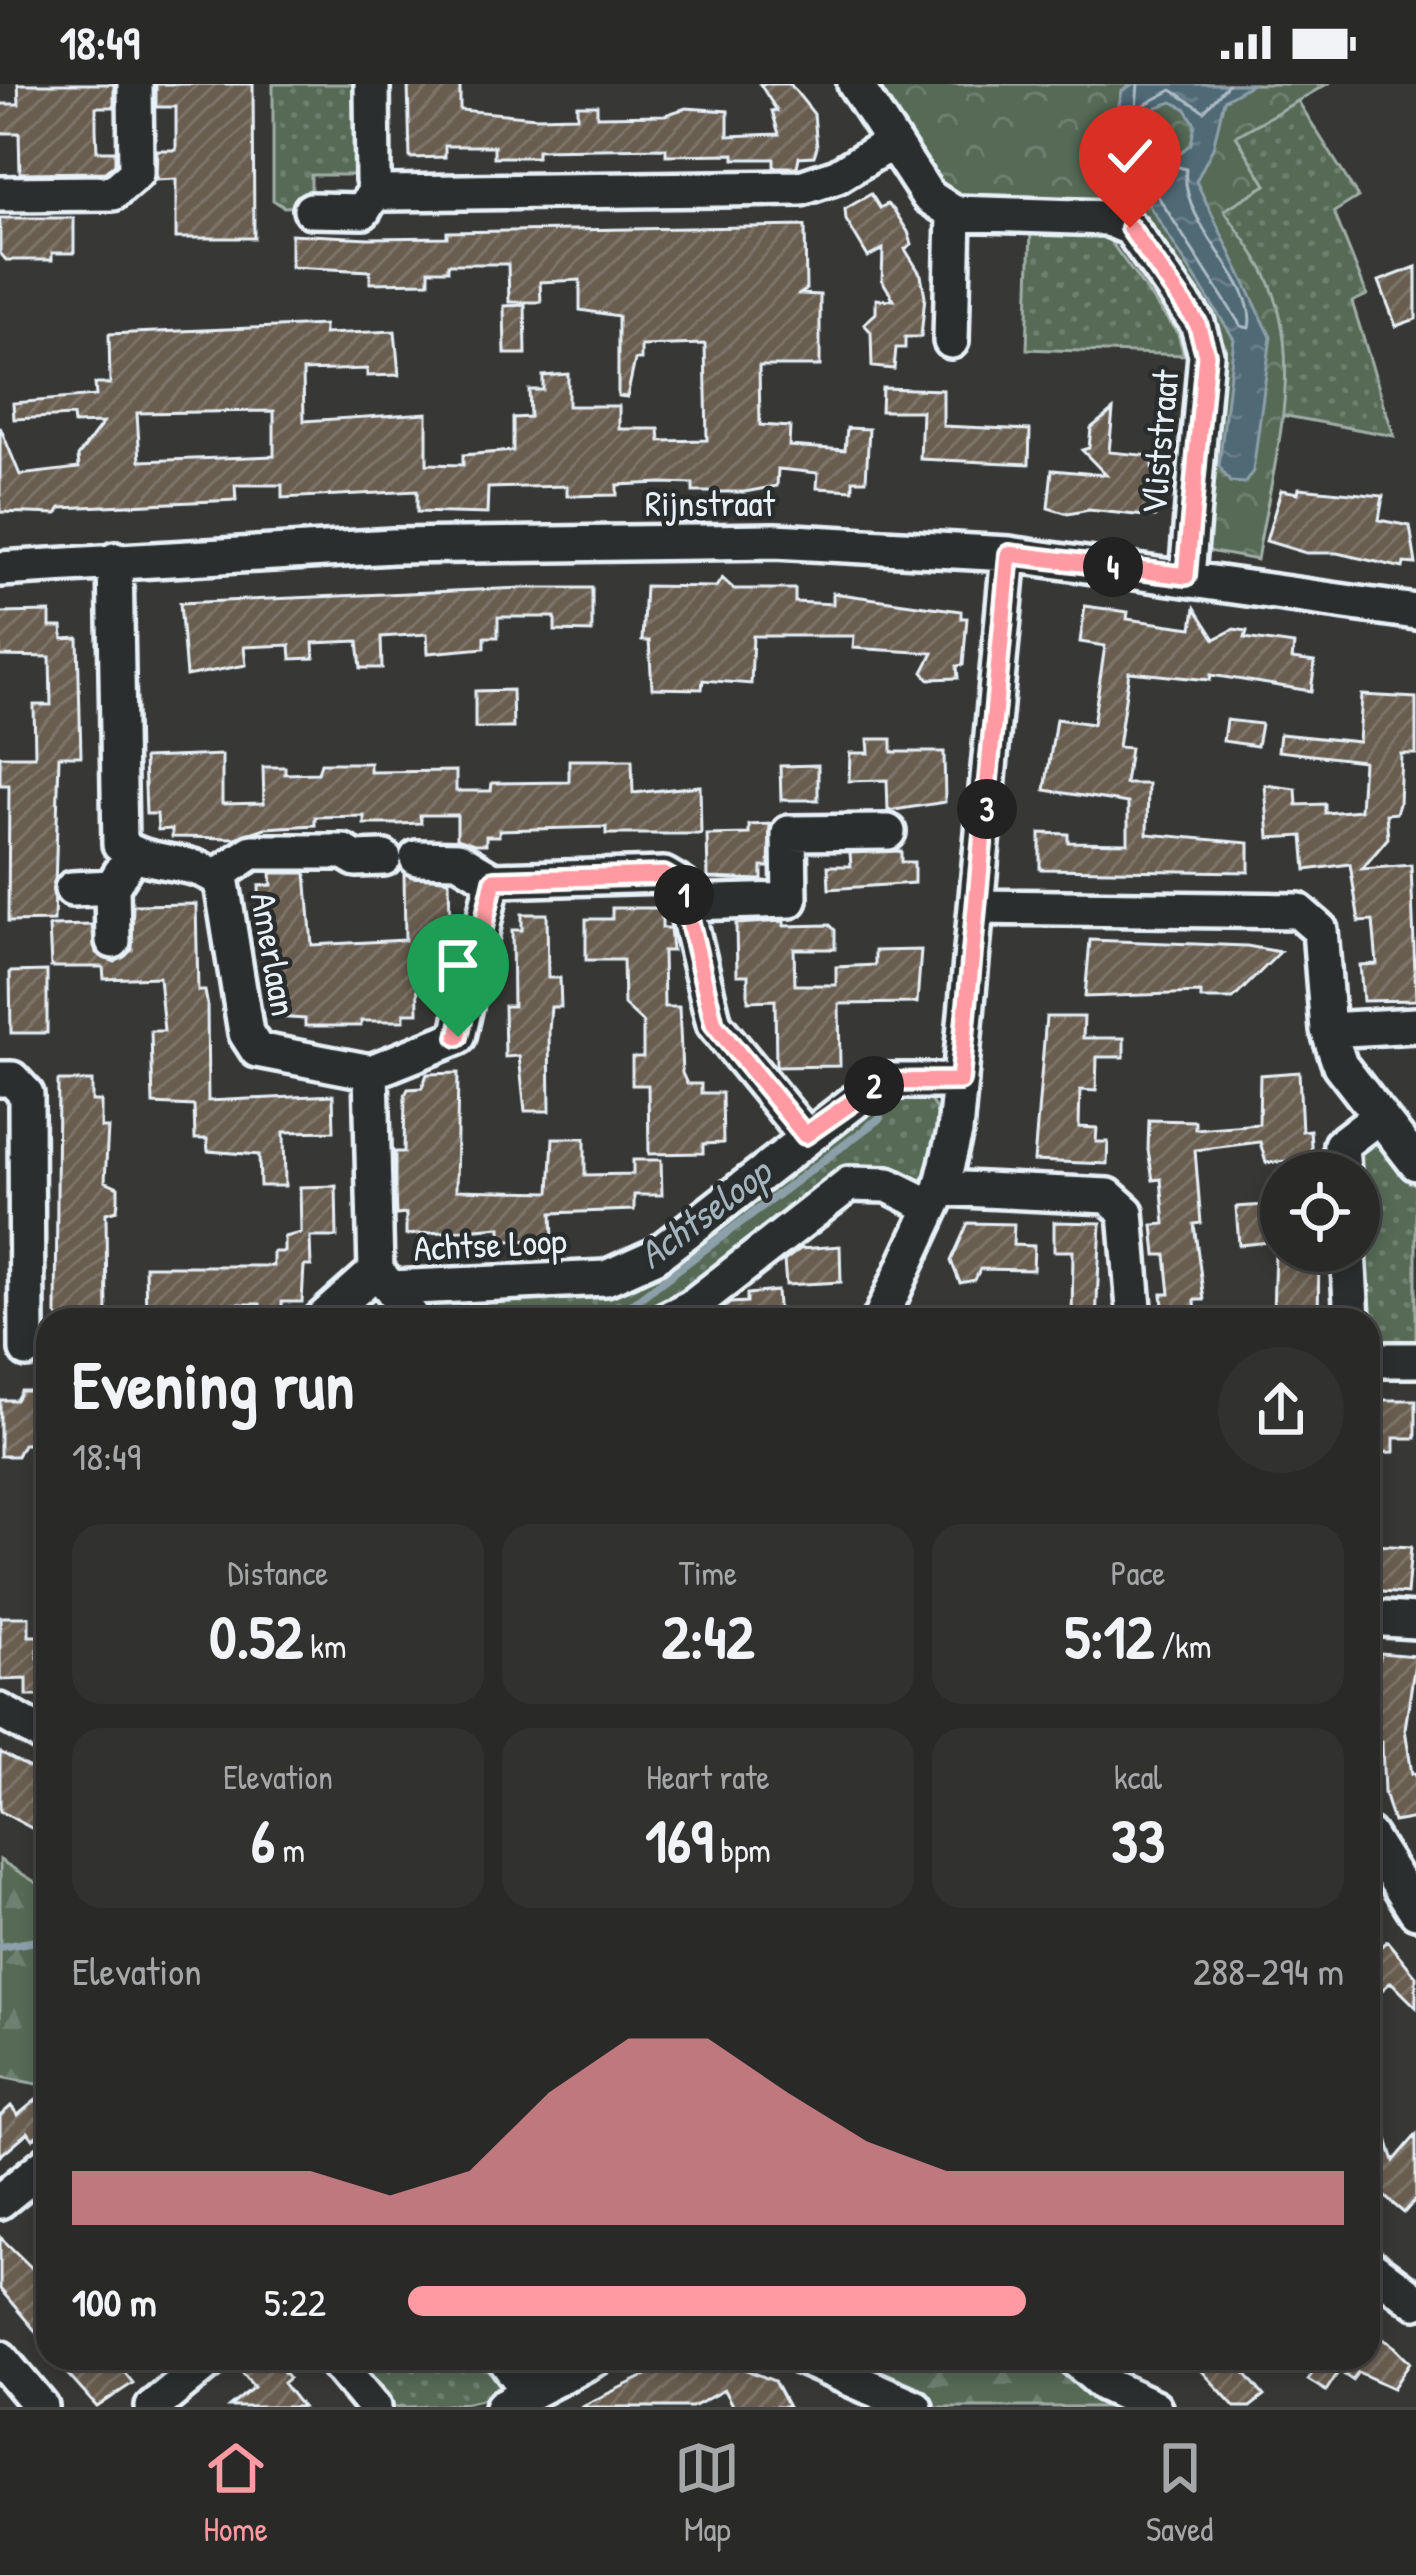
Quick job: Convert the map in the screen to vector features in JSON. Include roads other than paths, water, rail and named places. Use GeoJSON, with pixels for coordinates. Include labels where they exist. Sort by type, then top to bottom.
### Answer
{"type":"FeatureCollection","features":[{"type":"Feature","properties":{"kind":"street"},"geometry":{"type":"LineString","coordinates":[[0,194],[113,193],[136,173],[135,84]]}},
{"type":"Feature","properties":{"kind":"street"},"geometry":{"type":"LineString","coordinates":[[311,210],[363,211],[376,189],[372,84]]}},
{"type":"Feature","properties":{"kind":"street"},"geometry":{"type":"LineString","coordinates":[[855,84],[928,196],[954,213],[951,341]]}},
{"type":"Feature","properties":{"kind":"street"},"geometry":{"type":"LineString","coordinates":[[376,189],[386,193],[802,188],[837,176],[892,142]]}},
{"type":"Feature","properties":{"kind":"street","name":"Vliststraat"},"geometry":{"type":"LineString","coordinates":[[954,213],[1106,218],[1130,228],[1197,323],[1206,354],[1186,576]]}},
{"type":"Feature","properties":{"kind":"street","name":"Rijnstraat"},"geometry":{"type":"LineString","coordinates":[[0,569],[392,546],[775,541],[1009,554],[1416,612]]}},
{"type":"Feature","properties":{"kind":"street"},"geometry":{"type":"LineString","coordinates":[[886,1308],[937,1198],[960,1081],[1009,554]]}},
{"type":"Feature","properties":{"kind":"street"},"geometry":{"type":"LineString","coordinates":[[112,941],[112,887],[132,855],[120,844],[115,560]]}},
{"type":"Feature","properties":{"kind":"street"},"geometry":{"type":"LineString","coordinates":[[686,903],[790,900],[789,833],[888,832]]}},
{"type":"Feature","properties":{"kind":"street"},"geometry":{"type":"LineString","coordinates":[[217,876],[251,852],[458,859],[494,880],[664,875],[681,885],[714,1024],[805,1135]]}},
{"type":"Feature","properties":{"kind":"street","name":"Amerlaan"},"geometry":{"type":"LineString","coordinates":[[132,855],[217,876],[246,1033],[256,1051],[371,1072]]}},
{"type":"Feature","properties":{"kind":"street"},"geometry":{"type":"LineString","coordinates":[[384,1280],[371,1072],[458,1037],[494,880]]}},
{"type":"Feature","properties":{"kind":"street"},"geometry":{"type":"LineString","coordinates":[[72,889],[112,887]]}},
{"type":"Feature","properties":{"kind":"street"},"geometry":{"type":"LineString","coordinates":[[977,907],[1298,911],[1320,930],[1328,1030],[1340,1065],[1416,1163]]}},
{"type":"Feature","properties":{"kind":"street"},"geometry":{"type":"LineString","coordinates":[[1328,1030],[1416,1024]]}},
{"type":"Feature","properties":{"kind":"street"},"geometry":{"type":"LineString","coordinates":[[0,1079],[12,1078],[26,1094],[25,1350]]}},
{"type":"Feature","properties":{"kind":"street","name":"Achtse Loop"},"geometry":{"type":"LineString","coordinates":[[340,1308],[384,1280],[605,1277],[655,1256],[805,1135],[881,1082],[960,1081]]}},
{"type":"Feature","properties":{"kind":"street"},"geometry":{"type":"LineString","coordinates":[[1342,1152],[1341,1144],[1379,1116]]}},
{"type":"Feature","properties":{"kind":"street"},"geometry":{"type":"LineString","coordinates":[[689,1308],[849,1184],[888,1185],[937,1198],[1108,1196],[1126,1212],[1134,1308]]}},
{"type":"Feature","properties":{"kind":"street"},"geometry":{"type":"LineString","coordinates":[[1349,1272],[1351,1308]]}},
{"type":"Feature","properties":{"kind":"street","name":"Achtse Loop"},"geometry":{"type":"LineString","coordinates":[[384,1280],[405,1308]]}},
{"type":"Feature","properties":{"kind":"street"},"geometry":{"type":"LineString","coordinates":[[1380,1360],[1416,1360]]}},
{"type":"Feature","properties":{"kind":"street"},"geometry":{"type":"LineString","coordinates":[[1380,1619],[1416,1622]]}},
{"type":"Feature","properties":{"kind":"street"},"geometry":{"type":"LineString","coordinates":[[0,1711],[36,1731]]}},
{"type":"Feature","properties":{"kind":"street"},"geometry":{"type":"LineString","coordinates":[[1380,1854],[1416,1911]]}},
{"type":"Feature","properties":{"kind":"street"},"geometry":{"type":"LineString","coordinates":[[0,2201],[36,2172]]}},
{"type":"Feature","properties":{"kind":"street"},"geometry":{"type":"LineString","coordinates":[[1380,2274],[1416,2301]]}},
{"type":"Feature","properties":{"kind":"street"},"geometry":{"type":"LineString","coordinates":[[0,2358],[40,2407]]}},
{"type":"Feature","properties":{"kind":"street"},"geometry":{"type":"LineString","coordinates":[[153,2407],[198,2370]]}},
{"type":"Feature","properties":{"kind":"street"},"geometry":{"type":"LineString","coordinates":[[343,2370],[374,2407]]}},
{"type":"Feature","properties":{"kind":"street"},"geometry":{"type":"LineString","coordinates":[[507,2370],[516,2400],[573,2370]]}},
{"type":"Feature","properties":{"kind":"street"},"geometry":{"type":"LineString","coordinates":[[830,2370],[915,2407]]}},
{"type":"Feature","properties":{"kind":"street"},"geometry":{"type":"LineString","coordinates":[[1088,2370],[1104,2384],[1154,2407]]}},
{"type":"Feature","properties":{"kind":"water"},"geometry":{"type":"Polygon","coordinates":[[[1133,84],[1252,84],[1224,100],[1213,148],[1196,181],[1271,337],[1253,471],[1245,483],[1230,482],[1219,466],[1234,339],[1124,166],[1114,128],[1122,91],[1133,84]],[[1172,102],[1157,107],[1149,121],[1158,150],[1177,155],[1191,144],[1195,124],[1185,108],[1172,102]]]}},
{"type":"Feature","properties":{"kind":"waterway","name":"Achtseloop"},"geometry":{"type":"LineString","coordinates":[[627,1308],[880,1118]]}},
{"type":"Feature","properties":{"kind":"waterway","name":"Achtseloop"},"geometry":{"type":"LineString","coordinates":[[0,1947],[36,1941]]}}]}
